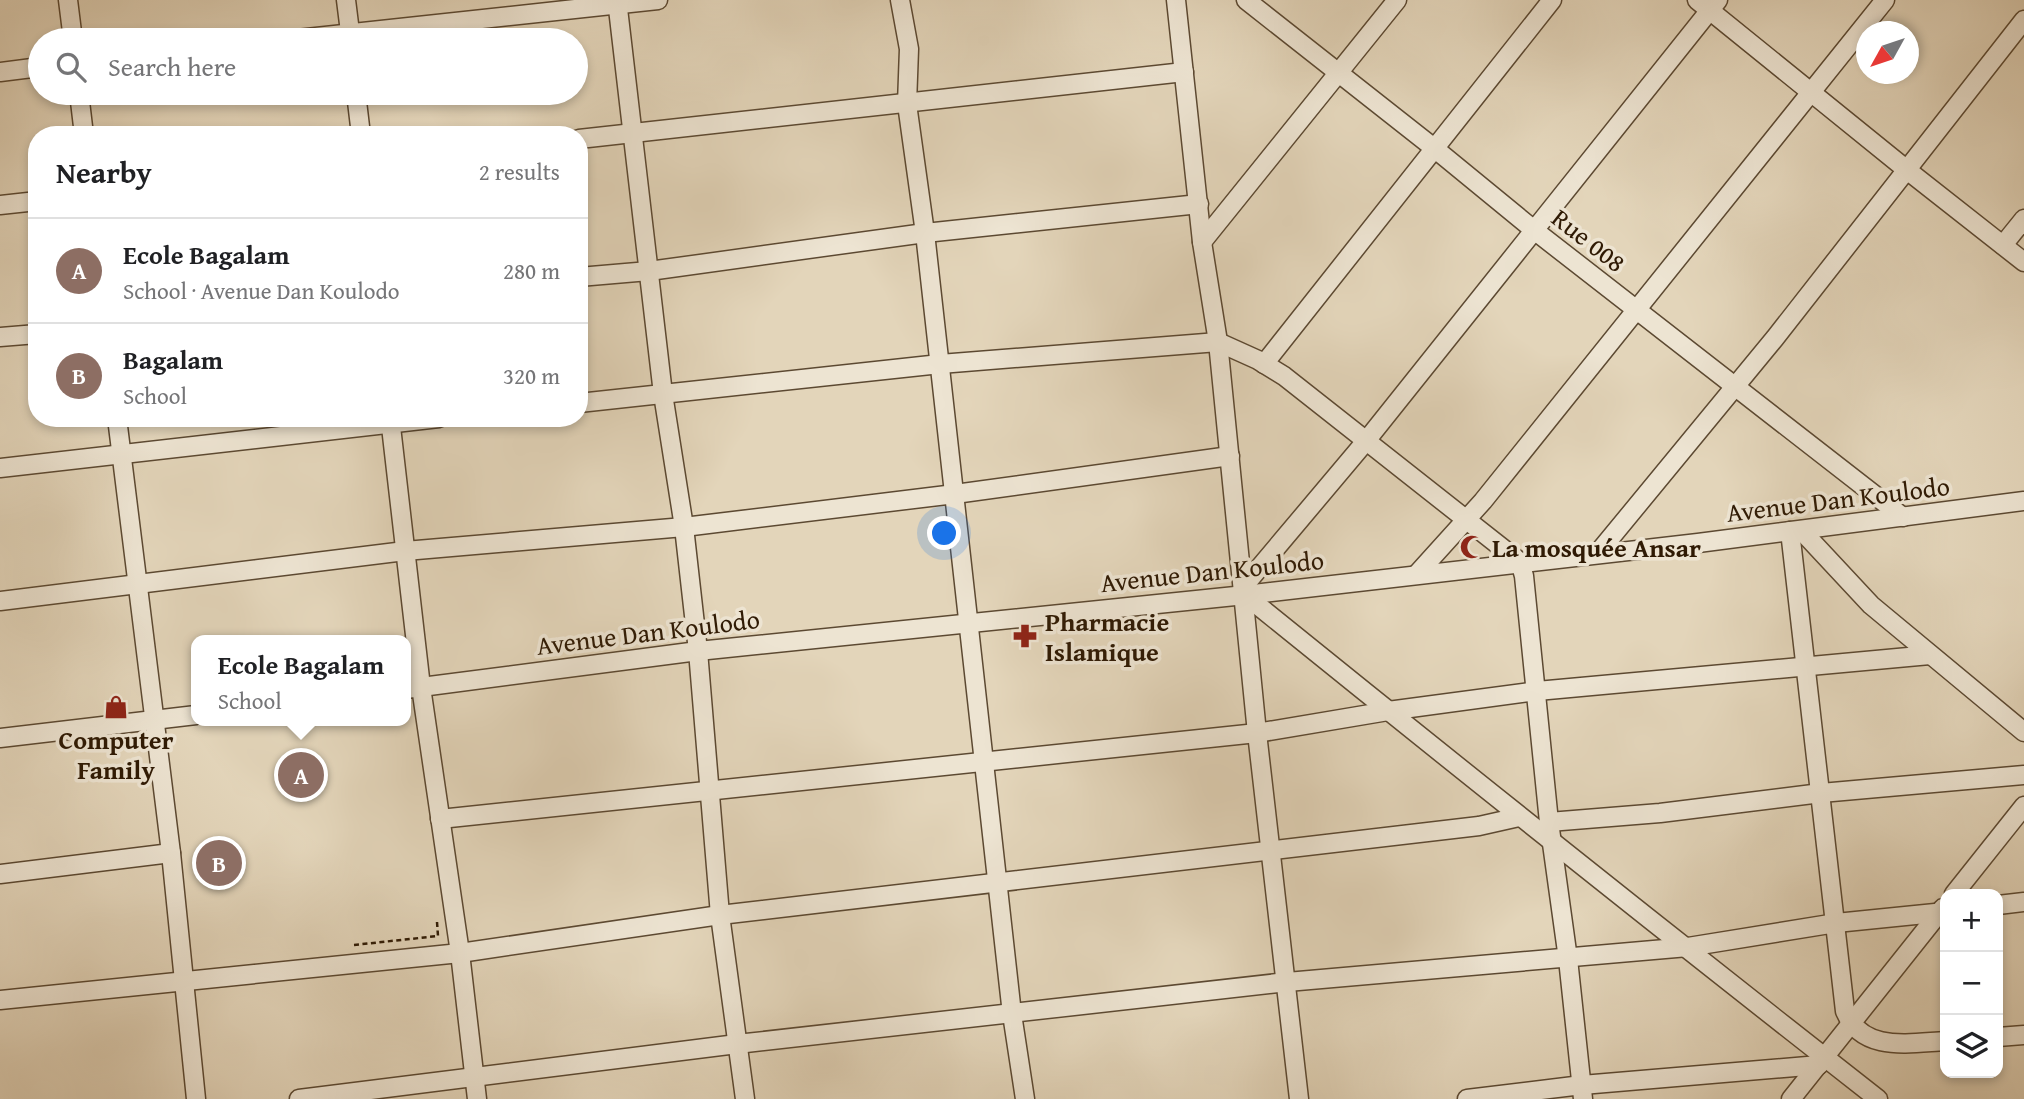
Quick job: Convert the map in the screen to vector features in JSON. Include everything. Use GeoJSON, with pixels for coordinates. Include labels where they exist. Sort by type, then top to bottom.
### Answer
{"type":"FeatureCollection","features":[{"type":"Feature","properties":{"kind":"street"},"geometry":{"type":"LineString","coordinates":[[68,0],[72,28]]}},
{"type":"Feature","properties":{"kind":"street"},"geometry":{"type":"LineString","coordinates":[[346,0],[349,28]]}},
{"type":"Feature","properties":{"kind":"street"},"geometry":{"type":"LineString","coordinates":[[421,28],[658,0]]}},
{"type":"Feature","properties":{"kind":"street"},"geometry":{"type":"LineString","coordinates":[[900,0],[909,49],[907,104],[925,233],[1012,1014],[1026,1099]]}},
{"type":"Feature","properties":{"kind":"street"},"geometry":{"type":"LineString","coordinates":[[1176,0],[1202,242],[1218,342],[1257,733],[1299,1099]]}},
{"type":"Feature","properties":{"kind":"street","name":"Rue 008"},"geometry":{"type":"LineString","coordinates":[[1246,0],[1534,230],[1903,517]]}},
{"type":"Feature","properties":{"kind":"street"},"geometry":{"type":"LineString","coordinates":[[1202,242],[1397,0]]}},
{"type":"Feature","properties":{"kind":"street"},"geometry":{"type":"LineString","coordinates":[[1264,364],[1552,0]]}},
{"type":"Feature","properties":{"kind":"street"},"geometry":{"type":"LineString","coordinates":[[1417,574],[1466,521],[1885,0]]}},
{"type":"Feature","properties":{"kind":"street"},"geometry":{"type":"LineString","coordinates":[[617,3],[663,394],[684,527],[698,651],[720,915],[745,1099]]}},
{"type":"Feature","properties":{"kind":"street"},"geometry":{"type":"LineString","coordinates":[[1244,590],[1534,230],[1709,3],[1812,93],[2024,262]]}},
{"type":"Feature","properties":{"kind":"street"},"geometry":{"type":"LineString","coordinates":[[1598,553],[1735,386],[2024,20]]}},
{"type":"Feature","properties":{"kind":"street"},"geometry":{"type":"LineString","coordinates":[[0,72],[28,68]]}},
{"type":"Feature","properties":{"kind":"street"},"geometry":{"type":"LineString","coordinates":[[588,138],[1184,72]]}},
{"type":"Feature","properties":{"kind":"street"},"geometry":{"type":"LineString","coordinates":[[80,105],[83,126]]}},
{"type":"Feature","properties":{"kind":"street"},"geometry":{"type":"LineString","coordinates":[[357,105],[360,126]]}},
{"type":"Feature","properties":{"kind":"street"},"geometry":{"type":"LineString","coordinates":[[0,205],[28,202]]}},
{"type":"Feature","properties":{"kind":"street"},"geometry":{"type":"LineString","coordinates":[[588,276],[649,271],[925,233],[1199,205]]}},
{"type":"Feature","properties":{"kind":"street"},"geometry":{"type":"LineString","coordinates":[[2003,245],[2024,219]]}},
{"type":"Feature","properties":{"kind":"street"},"geometry":{"type":"LineString","coordinates":[[0,337],[28,335]]}},
{"type":"Feature","properties":{"kind":"street"},"geometry":{"type":"LineString","coordinates":[[588,402],[940,364],[1218,342],[1284,376],[1520,562],[1583,1092]]}},
{"type":"Feature","properties":{"kind":"street"},"geometry":{"type":"LineString","coordinates":[[118,427],[171,853],[196,1099]]}},
{"type":"Feature","properties":{"kind":"street"},"geometry":{"type":"LineString","coordinates":[[0,468],[343,427]]}},
{"type":"Feature","properties":{"kind":"street"},"geometry":{"type":"LineString","coordinates":[[391,427],[405,551],[410,635]]}},
{"type":"Feature","properties":{"kind":"street"},"geometry":{"type":"LineString","coordinates":[[0,601],[405,551],[684,527],[955,494],[1230,456]]}},
{"type":"Feature","properties":{"kind":"street","name":"Avenue Dan Koulodo"},"geometry":{"type":"LineString","coordinates":[[413,688],[698,651],[969,623],[1244,590],[1417,574],[1796,531],[2024,501]]}},
{"type":"Feature","properties":{"kind":"street"},"geometry":{"type":"LineString","coordinates":[[1796,531],[1852,587],[2024,732]]}},
{"type":"Feature","properties":{"kind":"street"},"geometry":{"type":"LineString","coordinates":[[1796,531],[1805,667],[1845,1010],[1853,1024],[1869,1037],[1885,1044],[1940,1041]]}},
{"type":"Feature","properties":{"kind":"street"},"geometry":{"type":"LineString","coordinates":[[1244,590],[1519,817],[1688,947],[1822,1061],[1847,1074],[1878,1099]]}},
{"type":"Feature","properties":{"kind":"street"},"geometry":{"type":"LineString","coordinates":[[411,654],[413,688],[440,819],[460,953],[477,1099]]}},
{"type":"Feature","properties":{"kind":"street"},"geometry":{"type":"LineString","coordinates":[[440,819],[1257,733],[1388,711],[1537,691],[1930,655]]}},
{"type":"Feature","properties":{"kind":"street"},"geometry":{"type":"LineString","coordinates":[[0,738],[155,720],[191,720]]}},
{"type":"Feature","properties":{"kind":"street"},"geometry":{"type":"LineString","coordinates":[[1549,822],[2024,775]]}},
{"type":"Feature","properties":{"kind":"street"},"geometry":{"type":"LineString","coordinates":[[1958,889],[2024,806]]}},
{"type":"Feature","properties":{"kind":"street"},"geometry":{"type":"LineString","coordinates":[[0,1000],[460,953],[720,915],[1479,826],[1519,817]]}},
{"type":"Feature","properties":{"kind":"street"},"geometry":{"type":"LineString","coordinates":[[0,874],[171,853]]}},
{"type":"Feature","properties":{"kind":"street"},"geometry":{"type":"LineString","coordinates":[[2003,904],[2024,902]]}},
{"type":"Feature","properties":{"kind":"street"},"geometry":{"type":"LineString","coordinates":[[299,1099],[475,1075],[1287,982],[1688,947],[1836,923],[1940,910]]}},
{"type":"Feature","properties":{"kind":"street"},"geometry":{"type":"LineString","coordinates":[[1791,1099],[1940,914]]}},
{"type":"Feature","properties":{"kind":"street"},"geometry":{"type":"LineString","coordinates":[[2003,1037],[2024,1035]]}},
{"type":"Feature","properties":{"kind":"street"},"geometry":{"type":"LineString","coordinates":[[1467,1099],[1583,1092],[1822,1061]]}},
{"type":"Feature","properties":{"kind":"street"},"geometry":{"type":"LineString","coordinates":[[1847,1074],[1851,1099]]}},
{"type":"Feature","properties":{"kind":"path"},"geometry":{"type":"LineString","coordinates":[[344,946],[438,936],[437,922]]}},
{"type":"Feature","properties":{"kind":"place","name":"La mosquée Ansar"},"geometry":{"type":"Point","coordinates":[1472,547]}},
{"type":"Feature","properties":{"kind":"place","name":"Pharmacie Islamique"},"geometry":{"type":"Point","coordinates":[1025,636]}},
{"type":"Feature","properties":{"kind":"place","name":"Computer Family"},"geometry":{"type":"Point","coordinates":[116,707]}},
{"type":"Feature","properties":{"kind":"place","name":"Ecole Bagalam"},"geometry":{"type":"Point","coordinates":[301,775]}},
{"type":"Feature","properties":{"kind":"place","name":"Bagalam"},"geometry":{"type":"Point","coordinates":[219,863]}}]}
